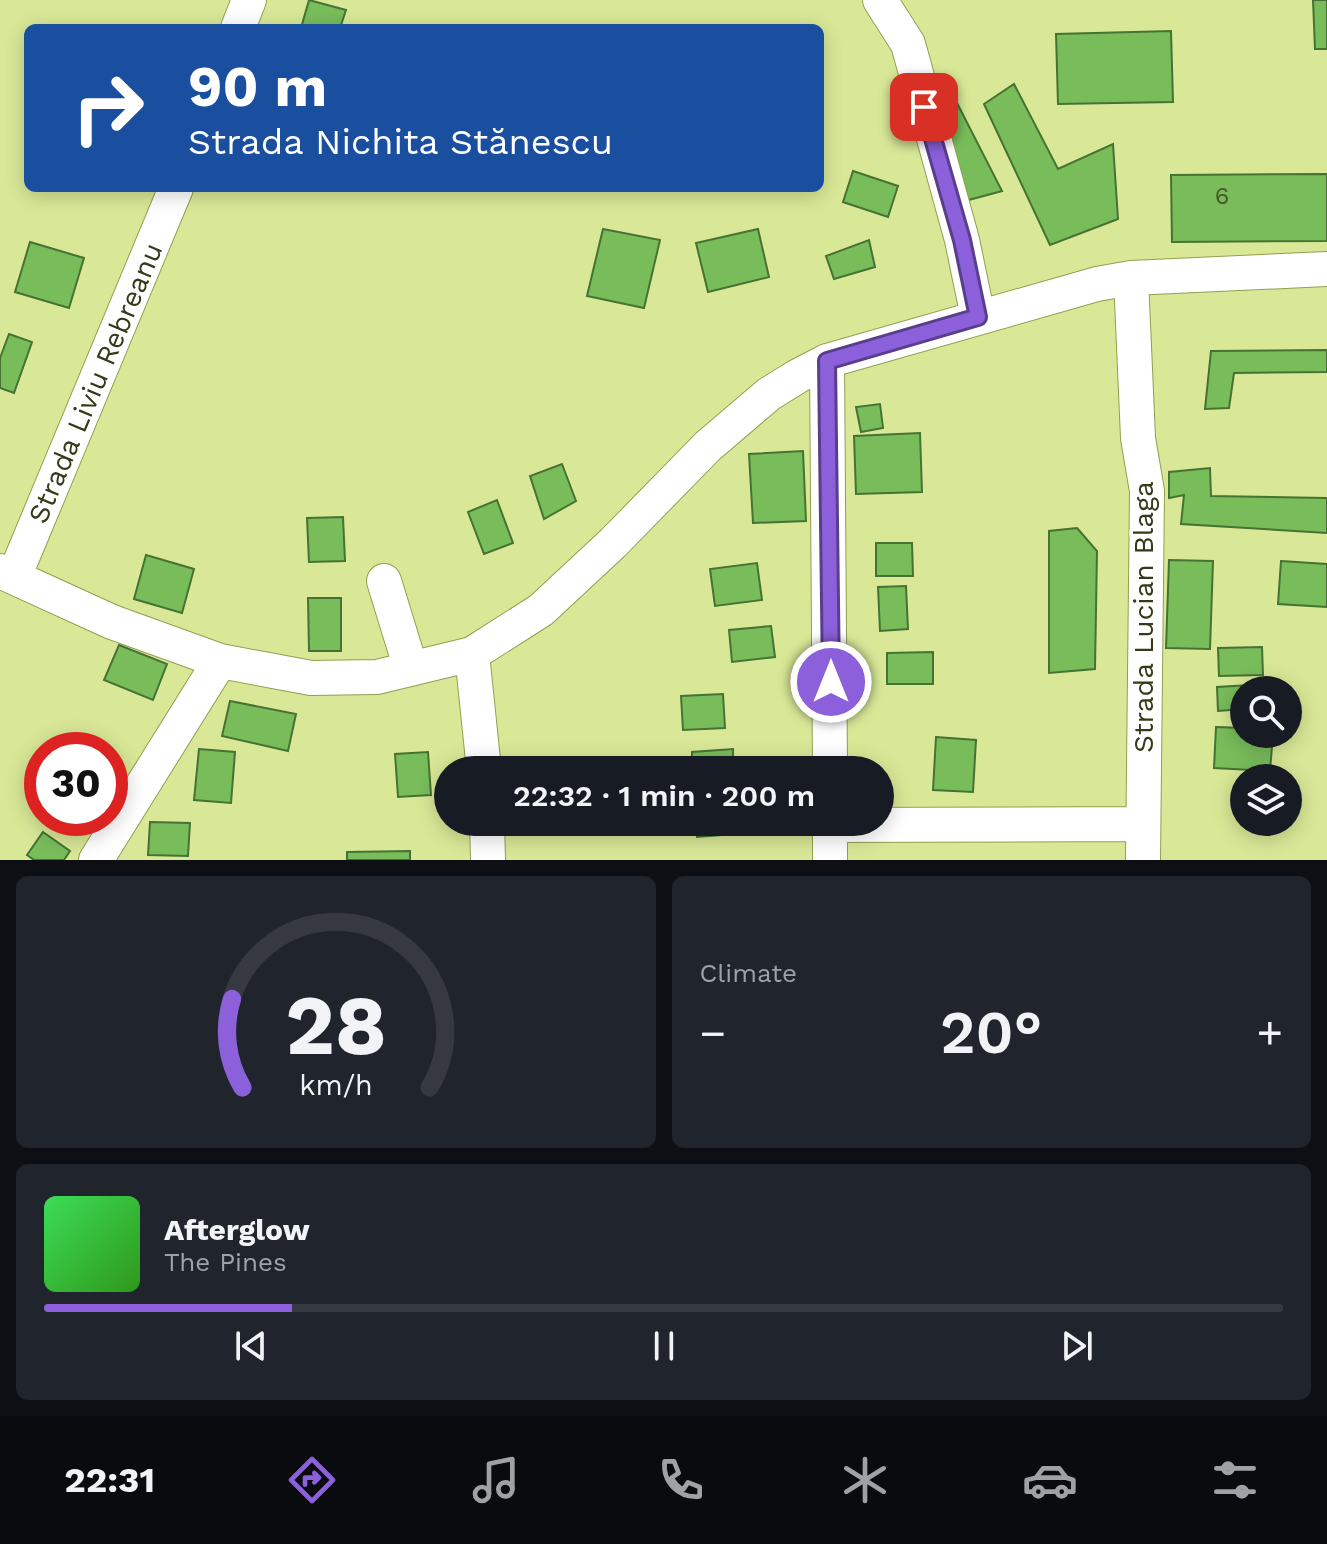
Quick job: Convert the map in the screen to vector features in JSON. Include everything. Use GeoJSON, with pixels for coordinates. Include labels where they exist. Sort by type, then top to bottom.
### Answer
{"type":"FeatureCollection","features":[{"type":"Feature","properties":{"kind":"street"},"geometry":{"type":"LineString","coordinates":[[240,24],[249,0]]}},
{"type":"Feature","properties":{"kind":"street"},"geometry":{"type":"LineString","coordinates":[[880,0],[908,44],[962,240],[978,317]]}},
{"type":"Feature","properties":{"kind":"street","name":"Strada Liviu Rebreanu"},"geometry":{"type":"LineString","coordinates":[[7,574],[174,192]]}},
{"type":"Feature","properties":{"kind":"street"},"geometry":{"type":"LineString","coordinates":[[7,574],[112,622],[220,661],[311,678],[377,677],[472,654],[541,610],[613,543],[708,446],[769,394],[827,361],[978,317],[1131,278],[1327,269]]}},
{"type":"Feature","properties":{"kind":"street","name":"Strada Lucian Blaga"},"geometry":{"type":"LineString","coordinates":[[1131,278],[1138,438],[1147,491],[1143,860]]}},
{"type":"Feature","properties":{"kind":"street"},"geometry":{"type":"LineString","coordinates":[[827,361],[830,756]]}},
{"type":"Feature","properties":{"kind":"street"},"geometry":{"type":"LineString","coordinates":[[384,581],[411,669]]}},
{"type":"Feature","properties":{"kind":"street"},"geometry":{"type":"LineString","coordinates":[[472,654],[483,756]]}},
{"type":"Feature","properties":{"kind":"street"},"geometry":{"type":"LineString","coordinates":[[96,860],[220,661]]}},
{"type":"Feature","properties":{"kind":"street"},"geometry":{"type":"LineString","coordinates":[[894,824],[1142,824]]}},
{"type":"Feature","properties":{"kind":"street"},"geometry":{"type":"LineString","coordinates":[[487,836],[488,860]]}},
{"type":"Feature","properties":{"kind":"street"},"geometry":{"type":"LineString","coordinates":[[830,836],[830,860]]}},
{"type":"Feature","properties":{"kind":"building"},"geometry":{"type":"Polygon","coordinates":[[[309,0],[346,10],[341,24],[302,24],[309,0]]]}},
{"type":"Feature","properties":{"kind":"building"},"geometry":{"type":"Polygon","coordinates":[[[1313,0],[1327,0],[1327,49],[1315,49],[1313,0]]]}},
{"type":"Feature","properties":{"kind":"building"},"geometry":{"type":"Polygon","coordinates":[[[1171,31],[1173,102],[1058,104],[1056,34],[1171,31]]]}},
{"type":"Feature","properties":{"kind":"building"},"geometry":{"type":"Polygon","coordinates":[[[1014,84],[1058,169],[1113,144],[1118,219],[1050,245],[984,104],[1014,84]]]}},
{"type":"Feature","properties":{"kind":"building"},"geometry":{"type":"Polygon","coordinates":[[[956,101],[1002,191],[965,201],[935,107],[956,101]]]}},
{"type":"Feature","properties":{"kind":"building"},"geometry":{"type":"Polygon","coordinates":[[[853,171],[898,186],[888,217],[843,202],[853,171]]]}},
{"type":"Feature","properties":{"kind":"building"},"geometry":{"type":"Polygon","coordinates":[[[1327,174],[1327,241],[1172,242],[1171,175],[1327,174]]]}},
{"type":"Feature","properties":{"kind":"building"},"geometry":{"type":"Polygon","coordinates":[[[603,229],[660,240],[644,308],[587,296],[603,229]]]}},
{"type":"Feature","properties":{"kind":"building"},"geometry":{"type":"Polygon","coordinates":[[[758,229],[769,277],[708,292],[696,243],[758,229]]]}},
{"type":"Feature","properties":{"kind":"building"},"geometry":{"type":"Polygon","coordinates":[[[869,240],[875,267],[834,279],[826,256],[869,240]]]}},
{"type":"Feature","properties":{"kind":"building"},"geometry":{"type":"Polygon","coordinates":[[[30,242],[84,258],[69,308],[15,292],[30,242]]]}},
{"type":"Feature","properties":{"kind":"building"},"geometry":{"type":"Polygon","coordinates":[[[9,334],[32,342],[14,393],[0,388],[0,358],[9,334]]]}},
{"type":"Feature","properties":{"kind":"building"},"geometry":{"type":"Polygon","coordinates":[[[1327,350],[1327,372],[1234,373],[1229,408],[1205,409],[1211,351],[1327,350]]]}},
{"type":"Feature","properties":{"kind":"building"},"geometry":{"type":"Polygon","coordinates":[[[880,404],[883,428],[861,432],[856,407],[880,404]]]}},
{"type":"Feature","properties":{"kind":"building"},"geometry":{"type":"Polygon","coordinates":[[[920,433],[922,492],[856,494],[854,436],[920,433]]]}},
{"type":"Feature","properties":{"kind":"building"},"geometry":{"type":"Polygon","coordinates":[[[803,451],[806,521],[753,523],[749,454],[803,451]]]}},
{"type":"Feature","properties":{"kind":"building"},"geometry":{"type":"Polygon","coordinates":[[[562,464],[576,501],[544,519],[530,476],[562,464]]]}},
{"type":"Feature","properties":{"kind":"building"},"geometry":{"type":"Polygon","coordinates":[[[1210,468],[1211,496],[1327,498],[1327,533],[1181,524],[1184,495],[1169,498],[1169,472],[1210,468]]]}},
{"type":"Feature","properties":{"kind":"building"},"geometry":{"type":"Polygon","coordinates":[[[497,500],[513,543],[484,554],[468,512],[497,500]]]}},
{"type":"Feature","properties":{"kind":"building"},"geometry":{"type":"Polygon","coordinates":[[[343,517],[345,561],[309,562],[307,518],[343,517]]]}},
{"type":"Feature","properties":{"kind":"building"},"geometry":{"type":"Polygon","coordinates":[[[1077,528],[1097,551],[1095,669],[1049,673],[1049,531],[1077,528]]]}},
{"type":"Feature","properties":{"kind":"building"},"geometry":{"type":"Polygon","coordinates":[[[876,543],[912,543],[913,576],[876,576],[876,543]]]}},
{"type":"Feature","properties":{"kind":"building"},"geometry":{"type":"Polygon","coordinates":[[[146,555],[194,569],[182,613],[134,599],[146,555]]]}},
{"type":"Feature","properties":{"kind":"building"},"geometry":{"type":"Polygon","coordinates":[[[1169,560],[1213,561],[1210,649],[1166,648],[1169,560]]]}},
{"type":"Feature","properties":{"kind":"building"},"geometry":{"type":"Polygon","coordinates":[[[1281,561],[1327,564],[1327,607],[1278,604],[1281,561]]]}},
{"type":"Feature","properties":{"kind":"building"},"geometry":{"type":"Polygon","coordinates":[[[757,563],[762,600],[715,606],[710,569],[757,563]]]}},
{"type":"Feature","properties":{"kind":"building"},"geometry":{"type":"Polygon","coordinates":[[[906,586],[908,629],[880,631],[878,587],[906,586]]]}},
{"type":"Feature","properties":{"kind":"building"},"geometry":{"type":"Polygon","coordinates":[[[308,598],[341,598],[341,651],[309,651],[308,598]]]}},
{"type":"Feature","properties":{"kind":"building"},"geometry":{"type":"Polygon","coordinates":[[[771,626],[775,657],[732,662],[729,630],[771,626]]]}},
{"type":"Feature","properties":{"kind":"building"},"geometry":{"type":"Polygon","coordinates":[[[119,645],[167,664],[153,700],[104,680],[119,645]]]}},
{"type":"Feature","properties":{"kind":"building"},"geometry":{"type":"Polygon","coordinates":[[[1262,647],[1263,675],[1219,676],[1218,648],[1262,647]]]}},
{"type":"Feature","properties":{"kind":"building"},"geometry":{"type":"Polygon","coordinates":[[[933,652],[933,684],[887,684],[887,653],[933,652]]]}},
{"type":"Feature","properties":{"kind":"building"},"geometry":{"type":"Polygon","coordinates":[[[1230,686],[1230,710],[1218,711],[1217,687],[1230,686]]]}},
{"type":"Feature","properties":{"kind":"building"},"geometry":{"type":"Polygon","coordinates":[[[723,694],[725,728],[683,730],[681,696],[723,694]]]}},
{"type":"Feature","properties":{"kind":"building"},"geometry":{"type":"Polygon","coordinates":[[[230,701],[296,714],[288,751],[222,736],[230,701]]]}},
{"type":"Feature","properties":{"kind":"building"},"geometry":{"type":"Polygon","coordinates":[[[1216,727],[1230,728],[1230,748],[1272,748],[1271,764],[1230,764],[1230,769],[1214,768],[1216,727]]]}},
{"type":"Feature","properties":{"kind":"building"},"geometry":{"type":"Polygon","coordinates":[[[936,737],[976,740],[973,792],[933,790],[936,737]]]}},
{"type":"Feature","properties":{"kind":"building"},"geometry":{"type":"Polygon","coordinates":[[[199,749],[235,752],[231,803],[194,800],[199,749]]]}},
{"type":"Feature","properties":{"kind":"building"},"geometry":{"type":"Polygon","coordinates":[[[733,749],[733,756],[692,756],[692,752],[733,749]]]}},
{"type":"Feature","properties":{"kind":"building"},"geometry":{"type":"Polygon","coordinates":[[[428,752],[431,795],[398,797],[395,754],[428,752]]]}},
{"type":"Feature","properties":{"kind":"building"},"geometry":{"type":"Polygon","coordinates":[[[150,822],[190,823],[188,856],[148,855],[150,822]]]}},
{"type":"Feature","properties":{"kind":"building"},"geometry":{"type":"Polygon","coordinates":[[[40,836],[49,836],[70,851],[64,860],[34,860],[27,855],[40,836]]]}},
{"type":"Feature","properties":{"kind":"building"},"geometry":{"type":"Polygon","coordinates":[[[410,851],[410,860],[347,860],[347,852],[410,851]]]}},
{"type":"Feature","properties":{"kind":"route"},"geometry":{"type":"LineString","coordinates":[[831,682],[827,361],[978,317],[962,240],[924,107]]}}]}
